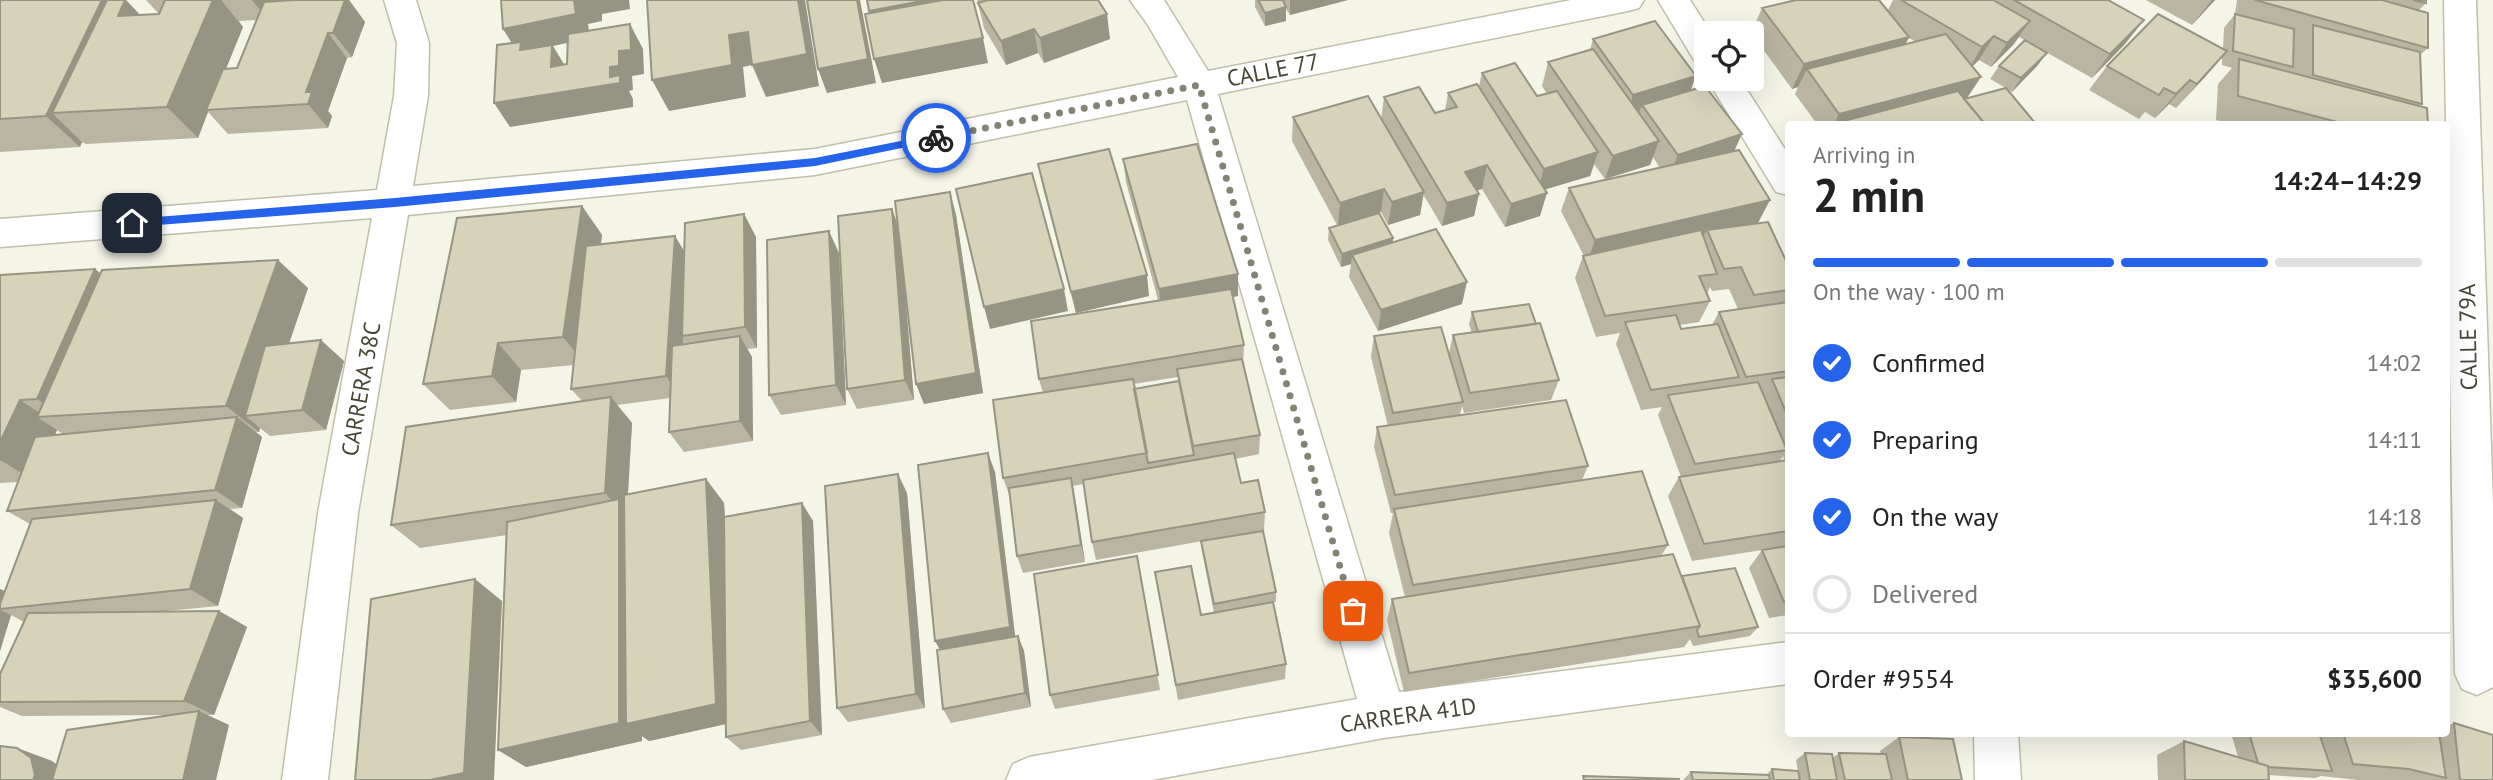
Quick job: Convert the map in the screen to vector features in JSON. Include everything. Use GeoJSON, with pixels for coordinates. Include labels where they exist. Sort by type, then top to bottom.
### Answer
{"type":"FeatureCollection","features":[{"type":"Feature","properties":{"kind":"street","name":"CARRERA 38C"},"geometry":{"type":"LineString","coordinates":[[305,780],[338,513],[395,202],[411,96],[414,43],[400,0]]}},
{"type":"Feature","properties":{"kind":"street"},"geometry":{"type":"LineString","coordinates":[[1146,0],[1160,17],[1199,85],[1384,716]]}},
{"type":"Feature","properties":{"kind":"street","name":"CALLE 77"},"geometry":{"type":"LineString","coordinates":[[0,233],[395,202],[815,162],[1628,0]]}},
{"type":"Feature","properties":{"kind":"street"},"geometry":{"type":"LineString","coordinates":[[1674,0],[1694,32]]}},
{"type":"Feature","properties":{"kind":"street","name":"CALLE 79A"},"geometry":{"type":"LineString","coordinates":[[2460,0],[2472,675]]}},
{"type":"Feature","properties":{"kind":"street"},"geometry":{"type":"LineString","coordinates":[[1731,91],[1785,177]]}},
{"type":"Feature","properties":{"kind":"street","name":"CARRERA 41D"},"geometry":{"type":"LineString","coordinates":[[1029,780],[1384,716],[1785,663]]}},
{"type":"Feature","properties":{"kind":"street"},"geometry":{"type":"LineString","coordinates":[[1996,737],[1998,780]]}},
{"type":"Feature","properties":{"kind":"building"},"geometry":{"type":"Polygon","coordinates":[[[0,0],[102,0],[46,116],[0,119],[0,0]]]}},
{"type":"Feature","properties":{"kind":"building"},"geometry":{"type":"Polygon","coordinates":[[[107,0],[125,0],[118,16],[159,14],[165,0],[213,0],[167,107],[52,113],[107,0]]]}},
{"type":"Feature","properties":{"kind":"building"},"geometry":{"type":"Polygon","coordinates":[[[345,0],[333,33],[328,33],[306,92],[312,92],[308,104],[206,110],[223,69],[237,68],[264,2],[345,0]]]}},
{"type":"Feature","properties":{"kind":"building"},"geometry":{"type":"Polygon","coordinates":[[[501,0],[574,0],[576,14],[503,29],[501,0]]]}},
{"type":"Feature","properties":{"kind":"building"},"geometry":{"type":"Polygon","coordinates":[[[647,0],[798,0],[807,54],[752,65],[748,32],[729,35],[732,65],[652,80],[647,0]]]}},
{"type":"Feature","properties":{"kind":"building"},"geometry":{"type":"Polygon","coordinates":[[[807,0],[857,0],[868,59],[818,69],[807,0]]]}},
{"type":"Feature","properties":{"kind":"building"},"geometry":{"type":"Polygon","coordinates":[[[867,0],[927,0],[869,11],[867,0]]]}},
{"type":"Feature","properties":{"kind":"building"},"geometry":{"type":"Polygon","coordinates":[[[943,0],[973,0],[983,38],[874,59],[865,14],[943,0]]]}},
{"type":"Feature","properties":{"kind":"building"},"geometry":{"type":"Polygon","coordinates":[[[988,0],[1098,0],[1107,14],[1040,38],[1034,29],[1001,41],[978,3],[988,0]]]}},
{"type":"Feature","properties":{"kind":"building"},"geometry":{"type":"Polygon","coordinates":[[[1258,0],[1283,0],[1286,7],[1265,13],[1258,0]]]}},
{"type":"Feature","properties":{"kind":"building"},"geometry":{"type":"Polygon","coordinates":[[[1796,0],[1879,0],[1909,37],[1804,64],[1762,8],[1796,0]]]}},
{"type":"Feature","properties":{"kind":"building"},"geometry":{"type":"Polygon","coordinates":[[[1901,0],[1993,0],[2030,21],[2007,43],[1994,36],[1982,47],[1901,0]]]}},
{"type":"Feature","properties":{"kind":"building"},"geometry":{"type":"Polygon","coordinates":[[[2014,0],[2108,0],[2144,20],[2110,54],[2014,0]]]}},
{"type":"Feature","properties":{"kind":"building"},"geometry":{"type":"Polygon","coordinates":[[[2255,0],[2382,0],[2428,13],[2428,48],[2255,0]]]}},
{"type":"Feature","properties":{"kind":"building"},"geometry":{"type":"Polygon","coordinates":[[[2158,14],[2227,51],[2197,84],[2190,80],[2176,94],[2164,88],[2159,95],[2107,66],[2158,14]]]}},
{"type":"Feature","properties":{"kind":"building"},"geometry":{"type":"Polygon","coordinates":[[[2235,14],[2294,29],[2293,67],[2233,51],[2235,14]]]}},
{"type":"Feature","properties":{"kind":"building"},"geometry":{"type":"Polygon","coordinates":[[[1655,21],[1694,77],[1633,95],[1593,39],[1655,21]]]}},
{"type":"Feature","properties":{"kind":"building"},"geometry":{"type":"Polygon","coordinates":[[[630,24],[631,50],[619,51],[619,66],[610,67],[610,77],[620,75],[620,83],[494,103],[497,45],[521,42],[520,50],[552,45],[551,67],[567,64],[568,34],[630,24]]]}},
{"type":"Feature","properties":{"kind":"building"},"geometry":{"type":"Polygon","coordinates":[[[2313,25],[2420,52],[2422,104],[2313,75],[2313,25]]]}},
{"type":"Feature","properties":{"kind":"building"},"geometry":{"type":"Polygon","coordinates":[[[1946,34],[1981,77],[1839,114],[1807,69],[1946,34]]]}},
{"type":"Feature","properties":{"kind":"building"},"geometry":{"type":"Polygon","coordinates":[[[2025,40],[2047,53],[2021,78],[1999,66],[2025,40]]]}},
{"type":"Feature","properties":{"kind":"building"},"geometry":{"type":"Polygon","coordinates":[[[1593,49],[1659,141],[1613,156],[1548,62],[1593,49]]]}},
{"type":"Feature","properties":{"kind":"building"},"geometry":{"type":"Polygon","coordinates":[[[2239,59],[2427,108],[2428,121],[2334,121],[2238,96],[2239,59]]]}},
{"type":"Feature","properties":{"kind":"building"},"geometry":{"type":"Polygon","coordinates":[[[1515,63],[1537,96],[1557,91],[1598,152],[1544,169],[1482,73],[1515,63]]]}},
{"type":"Feature","properties":{"kind":"building"},"geometry":{"type":"Polygon","coordinates":[[[1477,84],[1547,193],[1511,204],[1487,165],[1465,172],[1479,194],[1447,203],[1384,97],[1419,87],[1435,113],[1457,107],[1448,93],[1477,84]]]}},
{"type":"Feature","properties":{"kind":"building"},"geometry":{"type":"Polygon","coordinates":[[[2006,88],[2034,121],[1982,121],[1964,99],[2006,88]]]}},
{"type":"Feature","properties":{"kind":"building"},"geometry":{"type":"Polygon","coordinates":[[[1694,89],[1709,91],[1742,134],[1678,155],[1642,105],[1694,89]]]}},
{"type":"Feature","properties":{"kind":"building"},"geometry":{"type":"Polygon","coordinates":[[[1958,91],[1983,121],[1844,121],[1958,91]]]}},
{"type":"Feature","properties":{"kind":"building"},"geometry":{"type":"Polygon","coordinates":[[[1368,96],[1424,192],[1392,202],[1384,189],[1340,203],[1293,117],[1368,96]]]}},
{"type":"Feature","properties":{"kind":"building"},"geometry":{"type":"Polygon","coordinates":[[[1197,144],[1238,274],[1159,289],[1123,159],[1197,144]]]}},
{"type":"Feature","properties":{"kind":"building"},"geometry":{"type":"Polygon","coordinates":[[[1109,149],[1147,275],[1071,292],[1038,164],[1109,149]]]}},
{"type":"Feature","properties":{"kind":"building"},"geometry":{"type":"Polygon","coordinates":[[[1739,150],[1770,200],[1595,240],[1569,188],[1739,150]]]}},
{"type":"Feature","properties":{"kind":"building"},"geometry":{"type":"Polygon","coordinates":[[[1032,173],[1064,289],[984,307],[956,189],[1032,173]]]}},
{"type":"Feature","properties":{"kind":"building"},"geometry":{"type":"Polygon","coordinates":[[[950,192],[976,373],[916,384],[895,201],[950,192]]]}},
{"type":"Feature","properties":{"kind":"building"},"geometry":{"type":"Polygon","coordinates":[[[582,206],[563,337],[498,343],[492,376],[423,384],[457,218],[582,206]]]}},
{"type":"Feature","properties":{"kind":"building"},"geometry":{"type":"Polygon","coordinates":[[[892,209],[905,380],[847,389],[838,216],[892,209]]]}},
{"type":"Feature","properties":{"kind":"building"},"geometry":{"type":"Polygon","coordinates":[[[1379,213],[1393,238],[1342,254],[1329,228],[1379,213]]]}},
{"type":"Feature","properties":{"kind":"building"},"geometry":{"type":"Polygon","coordinates":[[[744,214],[745,327],[682,336],[685,223],[744,214]]]}},
{"type":"Feature","properties":{"kind":"building"},"geometry":{"type":"Polygon","coordinates":[[[1768,222],[1785,259],[1785,290],[1754,295],[1741,267],[1724,269],[1707,230],[1768,222]]]}},
{"type":"Feature","properties":{"kind":"building"},"geometry":{"type":"Polygon","coordinates":[[[1436,229],[1467,282],[1381,310],[1352,255],[1436,229]]]}},
{"type":"Feature","properties":{"kind":"building"},"geometry":{"type":"Polygon","coordinates":[[[1701,230],[1717,274],[1699,276],[1710,301],[1605,316],[1583,256],[1701,230]]]}},
{"type":"Feature","properties":{"kind":"building"},"geometry":{"type":"Polygon","coordinates":[[[829,231],[836,385],[769,395],[767,240],[829,231]]]}},
{"type":"Feature","properties":{"kind":"building"},"geometry":{"type":"Polygon","coordinates":[[[675,236],[666,376],[571,389],[586,246],[675,236]]]}},
{"type":"Feature","properties":{"kind":"building"},"geometry":{"type":"Polygon","coordinates":[[[278,260],[226,406],[37,417],[102,270],[278,260]]]}},
{"type":"Feature","properties":{"kind":"building"},"geometry":{"type":"Polygon","coordinates":[[[95,269],[37,399],[20,400],[0,442],[0,275],[95,269]]]}},
{"type":"Feature","properties":{"kind":"building"},"geometry":{"type":"Polygon","coordinates":[[[1231,289],[1244,345],[1039,379],[1031,321],[1231,289]]]}},
{"type":"Feature","properties":{"kind":"building"},"geometry":{"type":"Polygon","coordinates":[[[1785,302],[1785,371],[1746,377],[1719,312],[1785,302]]]}},
{"type":"Feature","properties":{"kind":"building"},"geometry":{"type":"Polygon","coordinates":[[[1529,304],[1536,324],[1478,332],[1472,312],[1529,304]]]}},
{"type":"Feature","properties":{"kind":"building"},"geometry":{"type":"Polygon","coordinates":[[[1676,315],[1681,329],[1718,324],[1739,377],[1651,390],[1625,322],[1676,315]]]}},
{"type":"Feature","properties":{"kind":"building"},"geometry":{"type":"Polygon","coordinates":[[[1540,323],[1559,380],[1470,393],[1453,335],[1540,323]]]}},
{"type":"Feature","properties":{"kind":"building"},"geometry":{"type":"Polygon","coordinates":[[[1441,327],[1463,402],[1393,413],[1374,336],[1441,327]]]}},
{"type":"Feature","properties":{"kind":"building"},"geometry":{"type":"Polygon","coordinates":[[[740,336],[740,421],[669,432],[672,346],[740,336]]]}},
{"type":"Feature","properties":{"kind":"building"},"geometry":{"type":"Polygon","coordinates":[[[321,340],[302,410],[245,416],[265,346],[321,340]]]}},
{"type":"Feature","properties":{"kind":"building"},"geometry":{"type":"Polygon","coordinates":[[[1242,359],[1260,435],[1193,446],[1177,369],[1242,359]]]}},
{"type":"Feature","properties":{"kind":"building"},"geometry":{"type":"Polygon","coordinates":[[[1785,377],[1785,410],[1772,379],[1785,377]]]}},
{"type":"Feature","properties":{"kind":"building"},"geometry":{"type":"Polygon","coordinates":[[[1133,379],[1147,453],[1003,478],[993,400],[1133,379]]]}},
{"type":"Feature","properties":{"kind":"building"},"geometry":{"type":"Polygon","coordinates":[[[1179,381],[1194,455],[1148,463],[1134,389],[1179,381]]]}},
{"type":"Feature","properties":{"kind":"building"},"geometry":{"type":"Polygon","coordinates":[[[1758,382],[1785,450],[1695,464],[1668,395],[1758,382]]]}},
{"type":"Feature","properties":{"kind":"building"},"geometry":{"type":"Polygon","coordinates":[[[611,397],[605,493],[391,525],[406,427],[611,397]]]}},
{"type":"Feature","properties":{"kind":"building"},"geometry":{"type":"Polygon","coordinates":[[[1566,400],[1588,466],[1395,495],[1377,427],[1566,400]]]}},
{"type":"Feature","properties":{"kind":"building"},"geometry":{"type":"Polygon","coordinates":[[[237,417],[215,490],[7,511],[35,437],[237,417]]]}},
{"type":"Feature","properties":{"kind":"building"},"geometry":{"type":"Polygon","coordinates":[[[988,453],[1010,627],[935,641],[918,465],[988,453]]]}},
{"type":"Feature","properties":{"kind":"building"},"geometry":{"type":"Polygon","coordinates":[[[1234,453],[1241,483],[1258,480],[1265,512],[1092,542],[1083,480],[1234,453]]]}},
{"type":"Feature","properties":{"kind":"building"},"geometry":{"type":"Polygon","coordinates":[[[1785,460],[1785,531],[1704,544],[1679,477],[1785,460]]]}},
{"type":"Feature","properties":{"kind":"building"},"geometry":{"type":"Polygon","coordinates":[[[1642,471],[1668,545],[1413,585],[1394,509],[1642,471]]]}},
{"type":"Feature","properties":{"kind":"building"},"geometry":{"type":"Polygon","coordinates":[[[898,474],[916,694],[837,708],[825,486],[898,474]]]}},
{"type":"Feature","properties":{"kind":"building"},"geometry":{"type":"Polygon","coordinates":[[[1071,478],[1081,545],[1017,556],[1009,488],[1071,478]]]}},
{"type":"Feature","properties":{"kind":"building"},"geometry":{"type":"Polygon","coordinates":[[[706,479],[716,704],[626,724],[624,495],[706,479]]]}},
{"type":"Feature","properties":{"kind":"building"},"geometry":{"type":"Polygon","coordinates":[[[619,499],[619,723],[498,750],[507,522],[619,499]]]}},
{"type":"Feature","properties":{"kind":"building"},"geometry":{"type":"Polygon","coordinates":[[[216,500],[190,589],[0,609],[32,519],[216,500]]]}},
{"type":"Feature","properties":{"kind":"building"},"geometry":{"type":"Polygon","coordinates":[[[802,503],[810,721],[726,737],[724,517],[802,503]]]}},
{"type":"Feature","properties":{"kind":"building"},"geometry":{"type":"Polygon","coordinates":[[[1263,531],[1276,592],[1214,604],[1201,541],[1263,531]]]}},
{"type":"Feature","properties":{"kind":"building"},"geometry":{"type":"Polygon","coordinates":[[[1785,546],[1785,602],[1784,602],[1762,550],[1785,546]]]}},
{"type":"Feature","properties":{"kind":"building"},"geometry":{"type":"Polygon","coordinates":[[[1673,554],[1700,626],[1409,673],[1392,599],[1673,554]]]}},
{"type":"Feature","properties":{"kind":"building"},"geometry":{"type":"Polygon","coordinates":[[[1137,556],[1158,675],[1050,695],[1034,574],[1137,556]]]}},
{"type":"Feature","properties":{"kind":"building"},"geometry":{"type":"Polygon","coordinates":[[[1191,566],[1201,615],[1273,602],[1286,664],[1176,685],[1155,572],[1191,566]]]}},
{"type":"Feature","properties":{"kind":"building"},"geometry":{"type":"Polygon","coordinates":[[[1735,568],[1758,627],[1699,637],[1697,630],[1700,626],[1682,576],[1735,568]]]}},
{"type":"Feature","properties":{"kind":"building"},"geometry":{"type":"Polygon","coordinates":[[[475,579],[464,773],[430,780],[355,780],[371,599],[475,579]]]}},
{"type":"Feature","properties":{"kind":"building"},"geometry":{"type":"Polygon","coordinates":[[[219,611],[184,701],[0,702],[0,674],[28,613],[219,611]]]}},
{"type":"Feature","properties":{"kind":"building"},"geometry":{"type":"Polygon","coordinates":[[[1018,636],[1025,693],[943,709],[937,650],[1018,636]]]}},
{"type":"Feature","properties":{"kind":"building"},"geometry":{"type":"Polygon","coordinates":[[[199,711],[183,780],[52,780],[67,730],[199,711]]]}},
{"type":"Feature","properties":{"kind":"building"},"geometry":{"type":"Polygon","coordinates":[[[2454,723],[2493,735],[2493,780],[2460,780],[2454,723]]]}},
{"type":"Feature","properties":{"kind":"building"},"geometry":{"type":"Polygon","coordinates":[[[1899,737],[1953,739],[1962,780],[1908,780],[1899,737]]]}},
{"type":"Feature","properties":{"kind":"building"},"geometry":{"type":"Polygon","coordinates":[[[2250,737],[2320,737],[2332,771],[2268,767],[2258,763],[2250,737]]]}},
{"type":"Feature","properties":{"kind":"building"},"geometry":{"type":"Polygon","coordinates":[[[2344,737],[2440,737],[2446,778],[2409,769],[2353,764],[2344,737]]]}},
{"type":"Feature","properties":{"kind":"building"},"geometry":{"type":"Polygon","coordinates":[[[2184,741],[2268,766],[2269,780],[2185,780],[2184,741]]]}},
{"type":"Feature","properties":{"kind":"building"},"geometry":{"type":"Polygon","coordinates":[[[0,746],[17,748],[31,758],[35,775],[33,780],[0,780],[0,746]]]}},
{"type":"Feature","properties":{"kind":"building"},"geometry":{"type":"Polygon","coordinates":[[[1805,753],[1832,754],[1837,780],[1810,780],[1805,753]]]}},
{"type":"Feature","properties":{"kind":"building"},"geometry":{"type":"Polygon","coordinates":[[[1839,753],[1886,754],[1892,780],[1845,780],[1839,753]]]}},
{"type":"Feature","properties":{"kind":"building"},"geometry":{"type":"Polygon","coordinates":[[[1772,769],[1798,771],[1800,780],[1774,780],[1772,769]]]}},
{"type":"Feature","properties":{"kind":"building"},"geometry":{"type":"Polygon","coordinates":[[[1691,772],[1769,775],[1770,780],[1693,780],[1691,772]]]}},
{"type":"Feature","properties":{"kind":"building"},"geometry":{"type":"Polygon","coordinates":[[[1583,776],[1679,779],[1679,780],[1584,780],[1583,776]]]}},
{"type":"Feature","properties":{"kind":"way so far"},"geometry":{"type":"LineString","coordinates":[[936,138],[1199,85],[1353,611]]}},
{"type":"Feature","properties":{"kind":"route"},"geometry":{"type":"LineString","coordinates":[[132,223],[395,202],[815,162],[936,138]]}}]}
